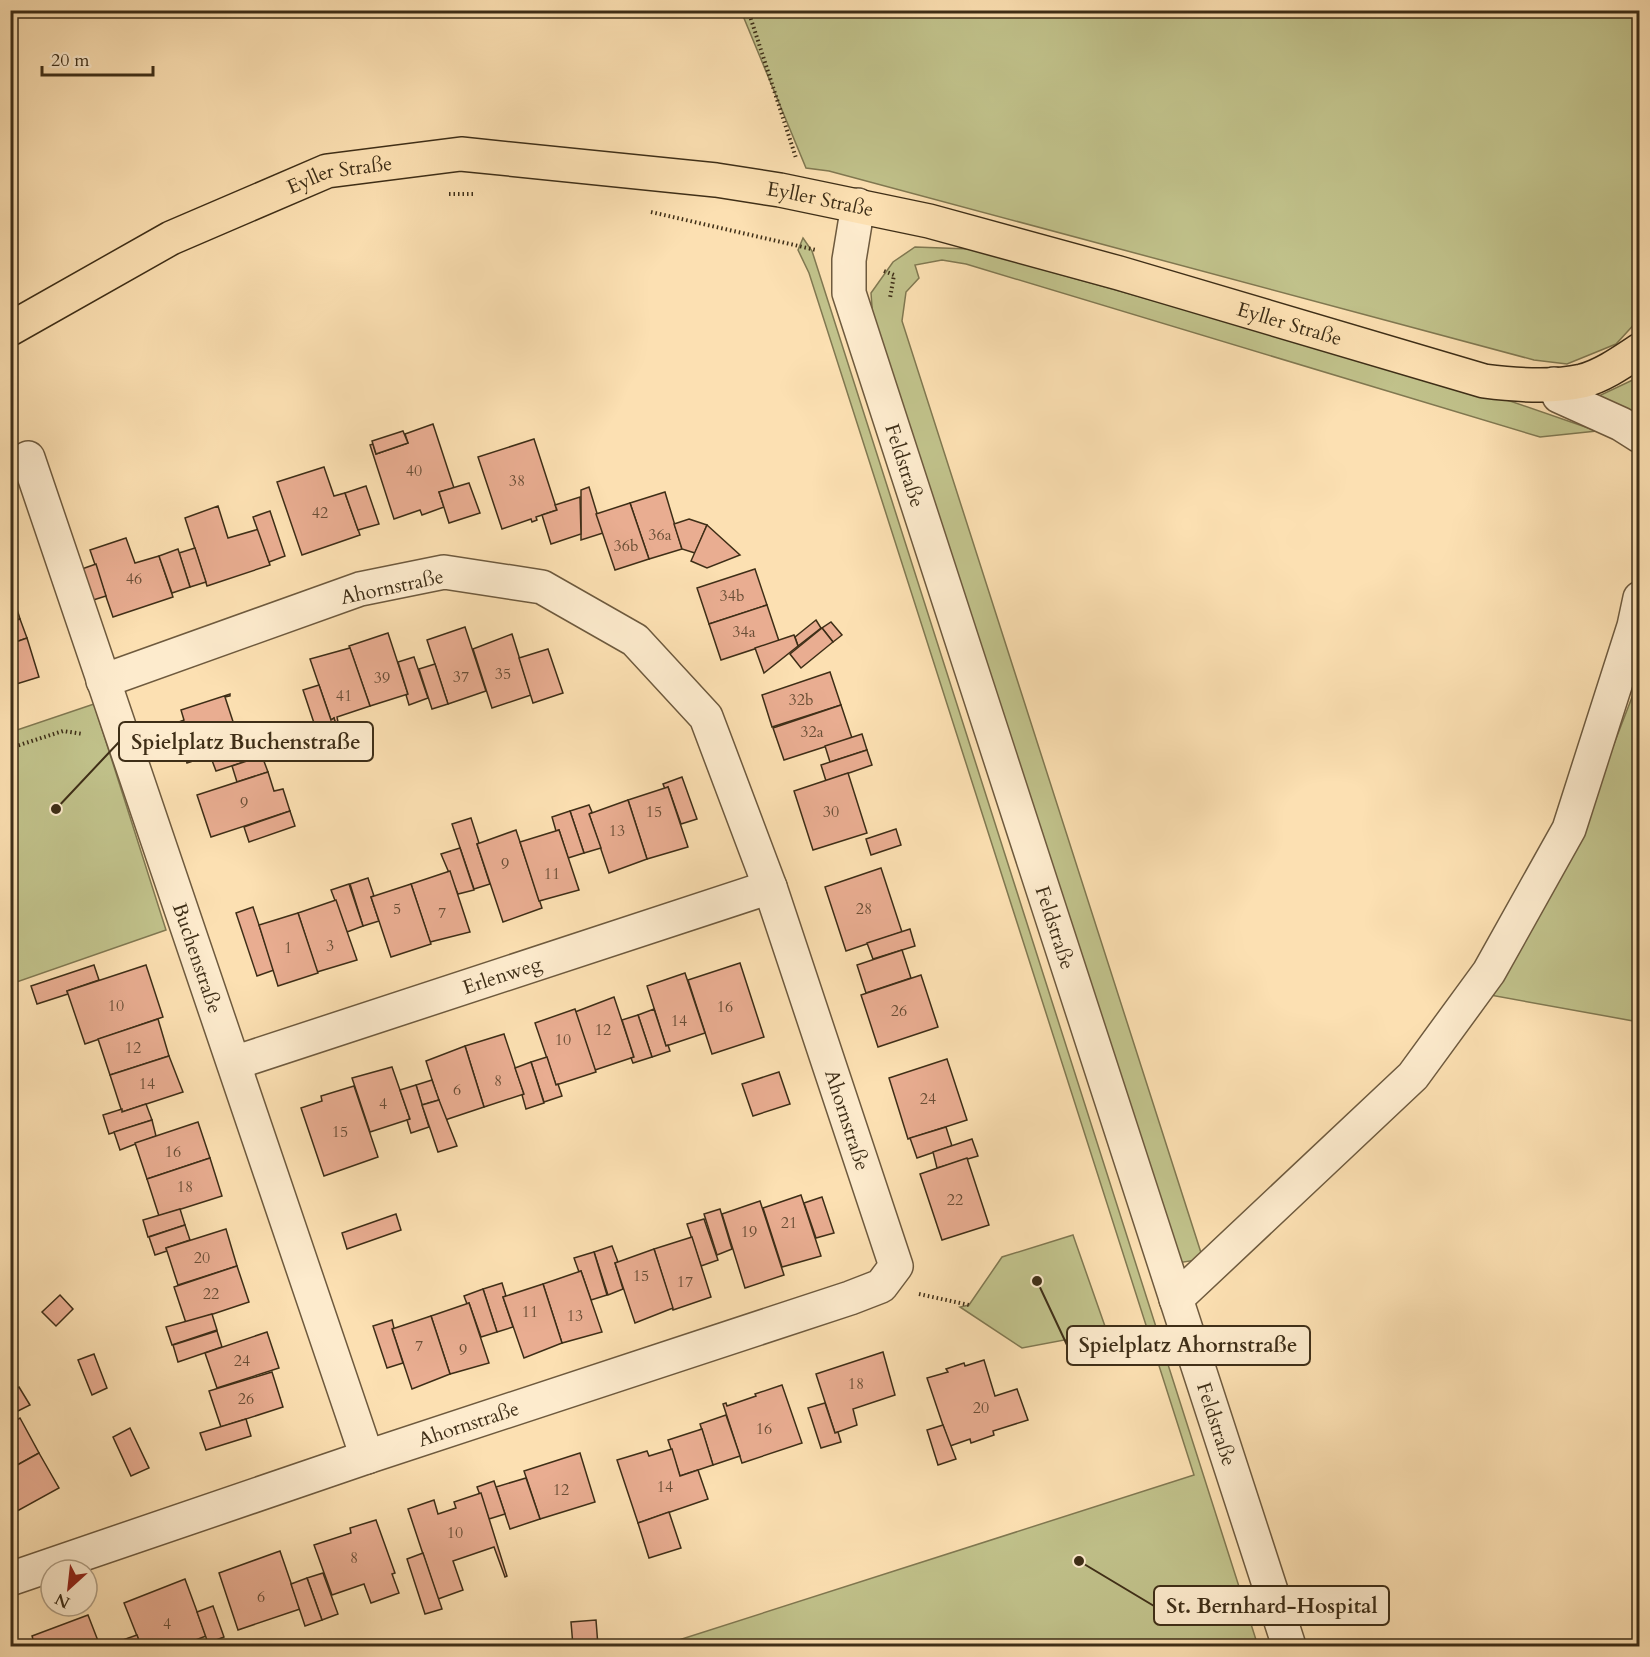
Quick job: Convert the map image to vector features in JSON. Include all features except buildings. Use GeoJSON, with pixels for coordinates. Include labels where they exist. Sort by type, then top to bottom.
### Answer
{"type":"FeatureCollection","features":[{"type":"Feature","properties":{"kind":"main road","name":"Eyller Straße"},"geometry":{"type":"LineString","coordinates":[[10,329],[171,238],[327,171],[461,154],[716,180],[858,205],[929,221],[1108,270],[1484,381],[1513,384],[1583,381],[1619,365],[1640,350]]}},
{"type":"Feature","properties":{"kind":"street","name":"Feldstraße"},"geometry":{"type":"LineString","coordinates":[[858,205],[849,260],[849,293],[1289,1647]]}},
{"type":"Feature","properties":{"kind":"street"},"geometry":{"type":"LineString","coordinates":[[1554,384],[1559,396],[1621,424],[1640,436]]}},
{"type":"Feature","properties":{"kind":"street","name":"Buchenstraße"},"geometry":{"type":"LineString","coordinates":[[28,458],[367,1457]]}},
{"type":"Feature","properties":{"kind":"street","name":"Ahornstraße"},"geometry":{"type":"LineString","coordinates":[[10,1579],[367,1457],[839,1302],[880,1286],[896,1266],[770,887],[706,717],[635,640],[542,587],[444,572],[360,589],[103,681]]}},
{"type":"Feature","properties":{"kind":"street"},"geometry":{"type":"LineString","coordinates":[[1176,1299],[1413,1076],[1489,972],[1569,829],[1634,626],[1640,598]]}},
{"type":"Feature","properties":{"kind":"street","name":"Erlenweg"},"geometry":{"type":"LineString","coordinates":[[234,1062],[770,887]]}},
{"type":"Feature","properties":{"kind":"path"},"geometry":{"type":"LineString","coordinates":[[748,10],[796,158],[800,194]]}},
{"type":"Feature","properties":{"kind":"path"},"geometry":{"type":"LineString","coordinates":[[442,194],[476,194]]}},
{"type":"Feature","properties":{"kind":"path"},"geometry":{"type":"LineString","coordinates":[[640,211],[664,214],[849,260],[894,275]]}},
{"type":"Feature","properties":{"kind":"path"},"geometry":{"type":"LineString","coordinates":[[10,748],[63,731],[82,733],[98,744],[121,734]]}},
{"type":"Feature","properties":{"kind":"path"},"geometry":{"type":"LineString","coordinates":[[880,1286],[969,1305]]}},
{"type":"Feature","properties":{"kind":"green space"},"geometry":{"type":"Polygon","coordinates":[[[741,11],[1639,11],[1639,319],[1616,344],[1567,364],[1534,360],[829,171],[806,168],[741,11]]]}},
{"type":"Feature","properties":{"kind":"green space"},"geometry":{"type":"Polygon","coordinates":[[[803,238],[812,251],[1258,1646],[660,1646],[1194,1475],[809,273],[798,250],[803,238]]]}},
{"type":"Feature","properties":{"kind":"green space"},"geometry":{"type":"Polygon","coordinates":[[[915,247],[970,249],[1510,401],[1597,431],[1540,437],[966,264],[942,260],[915,265],[919,278],[906,292],[902,321],[1203,1259],[1171,1264],[874,334],[871,293],[893,262],[915,247]]]}},
{"type":"Feature","properties":{"kind":"green space"},"geometry":{"type":"Polygon","coordinates":[[[1639,377],[1639,417],[1588,401],[1639,377]]]}},
{"type":"Feature","properties":{"kind":"green space"},"geometry":{"type":"Polygon","coordinates":[[[1639,667],[1639,1022],[1490,995],[1592,801],[1634,692],[1639,667]]]}},
{"type":"Feature","properties":{"kind":"green space"},"geometry":{"type":"Polygon","coordinates":[[[94,704],[166,930],[11,984],[11,732],[94,704]]]}},
{"type":"Feature","properties":{"kind":"green space"},"geometry":{"type":"Polygon","coordinates":[[[1073,1235],[1107,1332],[1022,1348],[960,1307],[969,1305],[1002,1257],[1073,1235]]]}},
{"type":"Feature","properties":{"kind":"place","name":"Spielplatz Buchenstraße"},"geometry":{"type":"Point","coordinates":[56,809]}},
{"type":"Feature","properties":{"kind":"place","name":"Spielplatz Ahornstraße"},"geometry":{"type":"Point","coordinates":[1037,1281]}},
{"type":"Feature","properties":{"kind":"place","name":"St. Bernhard-Hospital"},"geometry":{"type":"Point","coordinates":[1079,1561]}}]}
